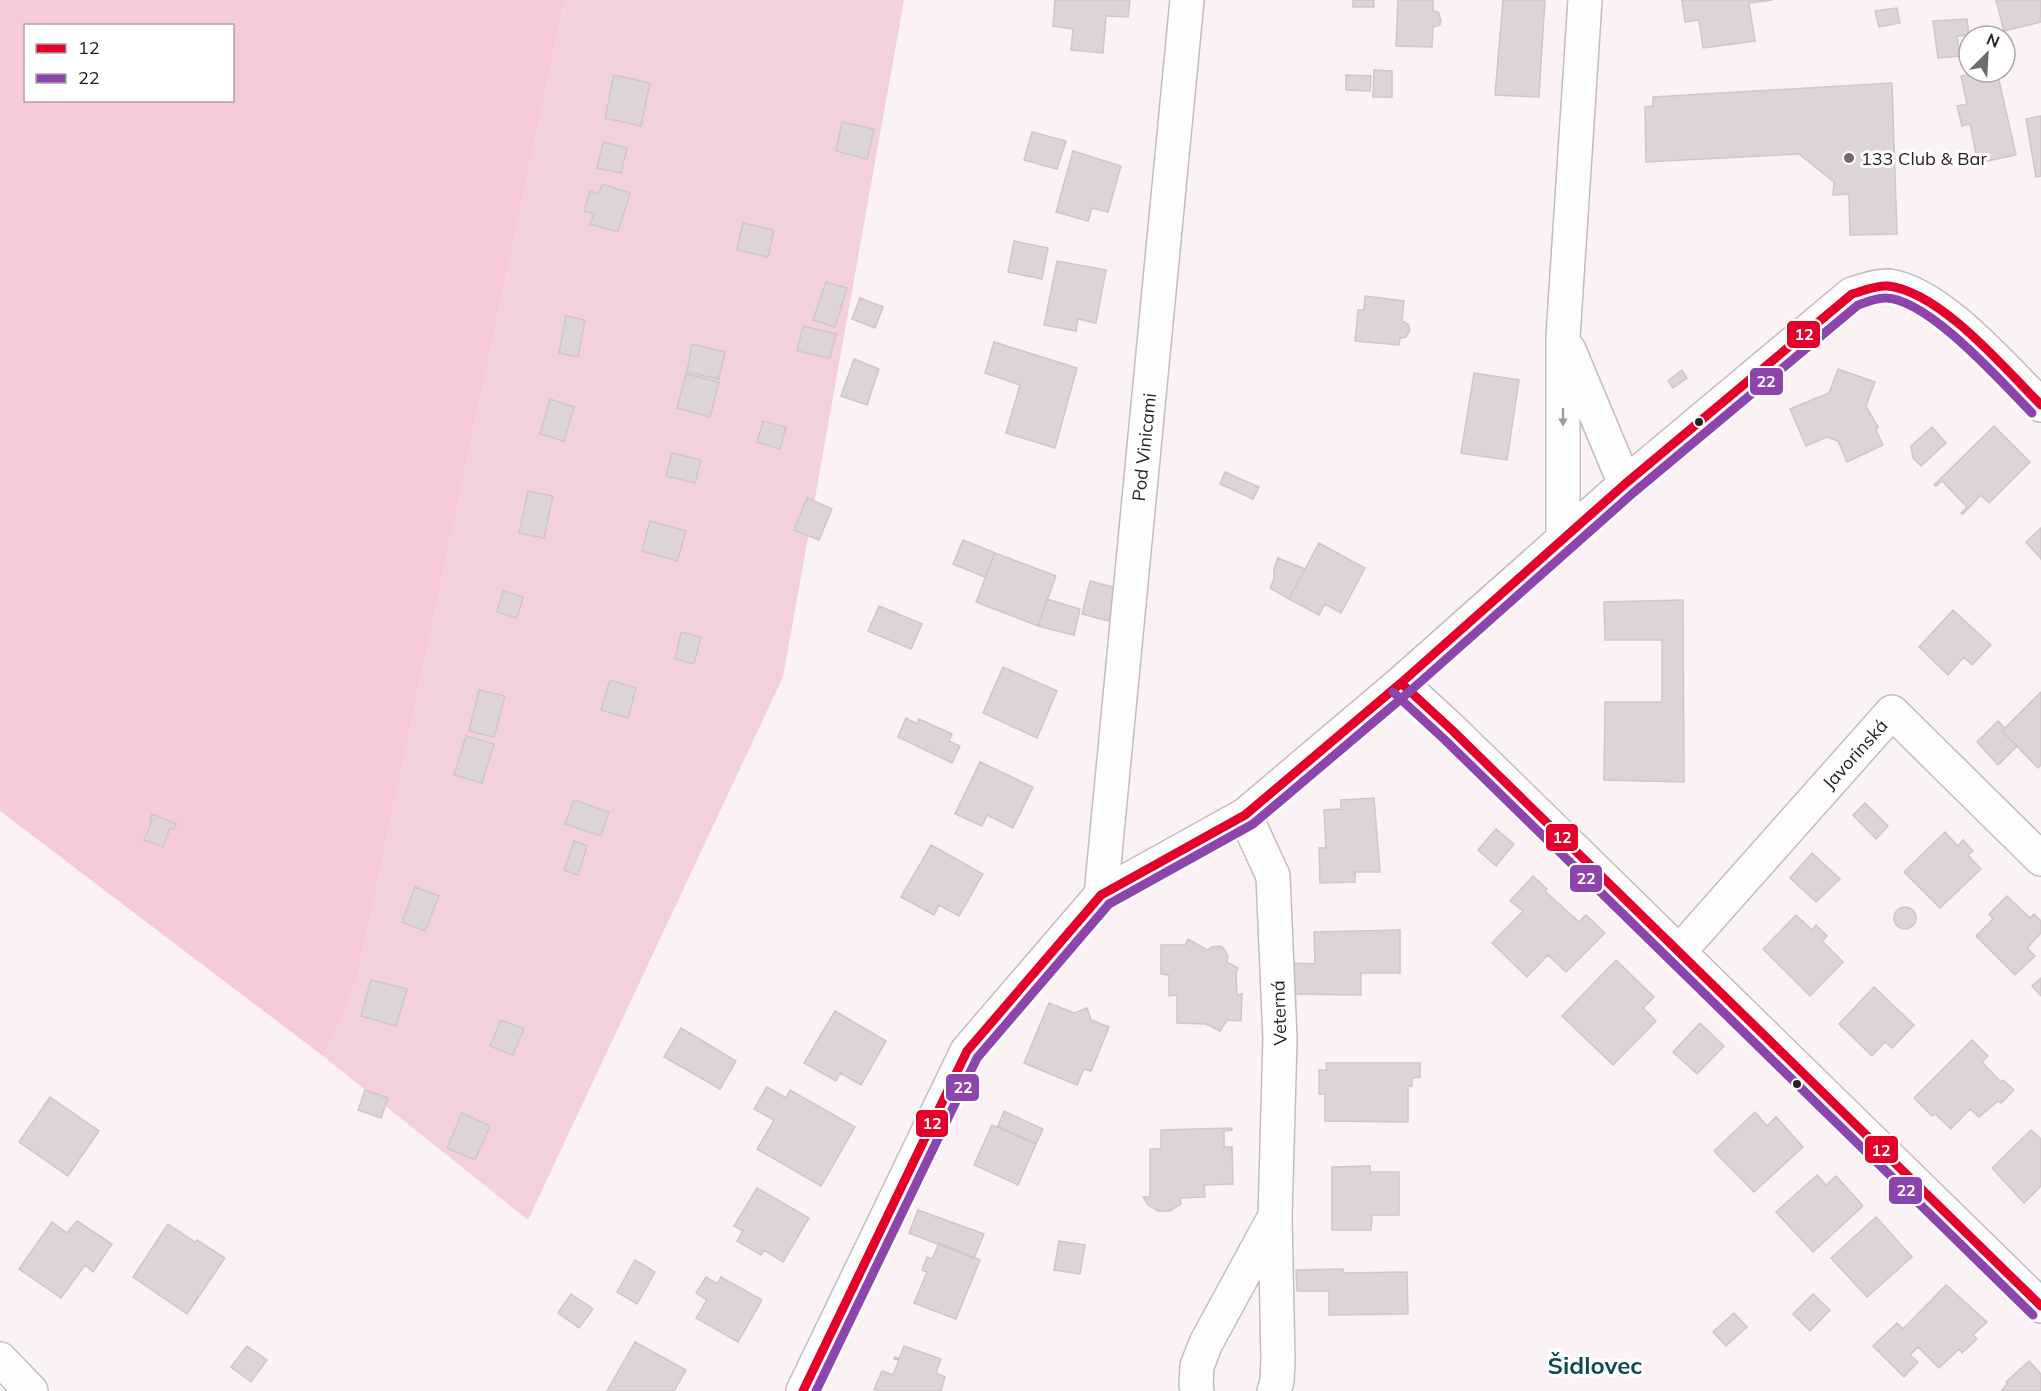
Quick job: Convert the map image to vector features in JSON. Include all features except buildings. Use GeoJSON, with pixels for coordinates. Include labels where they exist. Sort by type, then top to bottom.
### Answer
{"type":"FeatureCollection","features":[{"type":"Feature","properties":{"kind":"street","name":"Pod Vinicami"},"geometry":{"type":"LineString","coordinates":[[1101,895],[1187,0]]}},
{"type":"Feature","properties":{"kind":"street"},"geometry":{"type":"LineString","coordinates":[[1563,538],[1563,337],[1585,0]]}},
{"type":"Feature","properties":{"kind":"street"},"geometry":{"type":"LineString","coordinates":[[803,1391],[967,1051],[1101,895],[1245,815],[1401,683],[1625,484],[1852,294],[1887,285],[1922,296],[1955,321],[2041,405]]}},
{"type":"Feature","properties":{"kind":"street"},"geometry":{"type":"LineString","coordinates":[[1563,337],[1625,484]]}},
{"type":"Feature","properties":{"kind":"street"},"geometry":{"type":"LineString","coordinates":[[1401,683],[1462,739],[2041,1306]]}},
{"type":"Feature","properties":{"kind":"street","name":"Javorinská"},"geometry":{"type":"LineString","coordinates":[[1679,952],[1893,712],[2041,860]]}},
{"type":"Feature","properties":{"kind":"street","name":"Veterná"},"geometry":{"type":"LineString","coordinates":[[1245,815],[1273,876],[1281,1039],[1275,1216],[1278,1359],[1274,1391]]}},
{"type":"Feature","properties":{"kind":"street","name":"Veterná"},"geometry":{"type":"LineString","coordinates":[[1197,1391],[1197,1366],[1206,1343],[1275,1216]]}},
{"type":"Feature","properties":{"kind":"street"},"geometry":{"type":"LineString","coordinates":[[0,1359],[31,1391]]}},
{"type":"Feature","properties":{"kind":"shaded area"},"geometry":{"type":"Polygon","coordinates":[[[0,0],[565,0],[356,985],[323,1056],[0,811],[0,0]]]}},
{"type":"Feature","properties":{"kind":"shaded area"},"geometry":{"type":"Polygon","coordinates":[[[565,0],[904,0],[783,677],[528,1220],[323,1056],[356,985],[565,0]]]}},
{"type":"Feature","properties":{"kind":"transit line","name":"12"},"geometry":{"type":"LineString","coordinates":[[803,1391],[967,1051],[1101,895],[1245,815],[1401,683],[1625,484],[1852,294],[1874,287],[1888,286],[1908,291],[1929,302],[1971,334],[2041,405]]}},
{"type":"Feature","properties":{"kind":"transit line","name":"22"},"geometry":{"type":"LineString","coordinates":[[816,1391],[977,1058],[1109,904],[1253,824],[1409,692],[1633,493],[1858,305],[1885,298],[1902,302],[1922,312],[1942,326],[1984,363],[2032,413]]}},
{"type":"Feature","properties":{"kind":"transit line","name":"12"},"geometry":{"type":"LineString","coordinates":[[1401,683],[1453,731],[2041,1306]]}},
{"type":"Feature","properties":{"kind":"transit line","name":"22"},"geometry":{"type":"LineString","coordinates":[[1393,692],[1445,740],[2033,1315]]}},
{"type":"Feature","properties":{"kind":"place","name":"133 Club & Bar"},"geometry":{"type":"Point","coordinates":[1849,158]}},
{"type":"Feature","properties":{"kind":"district","name":"Šidlovec"},"geometry":{"type":"Point","coordinates":[1595,1365]}}]}
